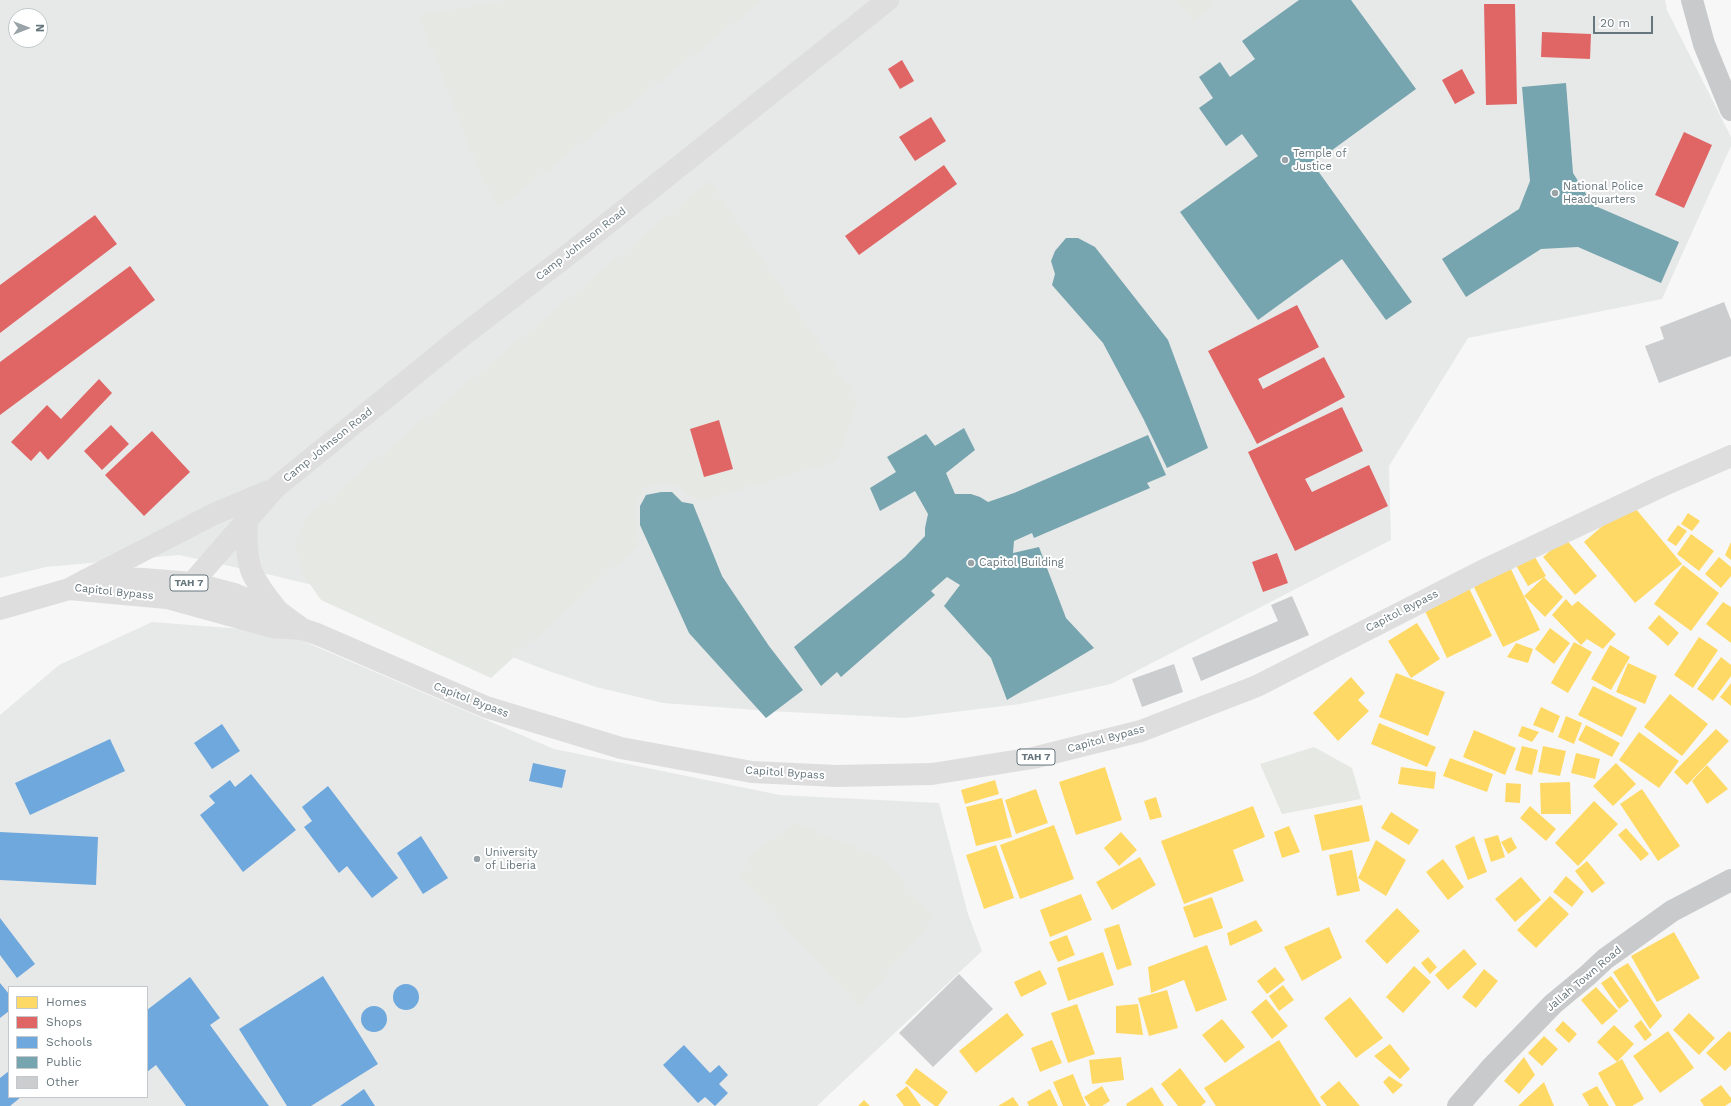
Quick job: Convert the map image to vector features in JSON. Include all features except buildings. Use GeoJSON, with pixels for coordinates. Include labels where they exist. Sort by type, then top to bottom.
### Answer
{"type":"FeatureCollection","features":[{"type":"Feature","properties":{"kind":"main road","name":"Camp Johnson Road"},"geometry":{"type":"LineString","coordinates":[[167,598],[192,583],[275,488],[457,340],[579,246],[888,0]]}},
{"type":"Feature","properties":{"kind":"main road","name":"Capitol Bypass"},"geometry":{"type":"LineString","coordinates":[[77,584],[167,598],[272,627],[302,629],[317,634],[486,707],[621,748],[752,772],[837,776],[932,774],[1033,758],[1141,731],[1257,686],[1480,572],[1662,486],[1731,456]]}},
{"type":"Feature","properties":{"kind":"main road","name":"Camp Johnson Road"},"geometry":{"type":"LineString","coordinates":[[77,584],[214,514],[275,488]]}},
{"type":"Feature","properties":{"kind":"main road"},"geometry":{"type":"LineString","coordinates":[[247,520],[246,541],[251,570],[264,593],[279,612]]}},
{"type":"Feature","properties":{"kind":"main road","name":"Capitol Bypass"},"geometry":{"type":"LineString","coordinates":[[77,584],[116,578],[192,583],[234,594],[279,612],[302,629]]}},
{"type":"Feature","properties":{"kind":"main road","name":"TAH 7"},"geometry":{"type":"LineString","coordinates":[[0,609],[77,584]]}},
{"type":"Feature","properties":{"kind":"street"},"geometry":{"type":"LineString","coordinates":[[1692,0],[1704,44],[1731,110]]}},
{"type":"Feature","properties":{"kind":"street","name":"Jallah Town Road"},"geometry":{"type":"LineString","coordinates":[[1458,1106],[1491,1068],[1552,1004],[1605,959],[1672,912],[1731,880]]}},
{"type":"Feature","properties":{"kind":"shaded area"},"geometry":{"type":"Polygon","coordinates":[[[0,0],[1665,0],[1667,10],[1731,137],[1731,146],[1662,299],[1468,338],[1389,466],[1391,540],[1111,684],[1020,704],[905,718],[769,711],[663,703],[596,687],[543,669],[357,596],[271,575],[179,555],[46,567],[0,578],[0,0]]]}},
{"type":"Feature","properties":{"kind":"shaded area"},"geometry":{"type":"Polygon","coordinates":[[[508,0],[763,0],[500,207],[482,179],[419,15],[508,0]]]}},
{"type":"Feature","properties":{"kind":"shaded area"},"geometry":{"type":"Polygon","coordinates":[[[1176,0],[1213,0],[1210,8],[1193,21],[1176,0]]]}},
{"type":"Feature","properties":{"kind":"shaded area"},"geometry":{"type":"Polygon","coordinates":[[[709,181],[858,400],[836,461],[704,500],[687,495],[676,484],[663,483],[644,488],[635,504],[639,544],[491,678],[321,600],[303,574],[294,545],[306,518],[709,181]]]}},
{"type":"Feature","properties":{"kind":"shaded area","name":"University of Liberia"},"geometry":{"type":"Polygon","coordinates":[[[152,622],[282,632],[554,749],[780,795],[939,803],[968,914],[982,951],[817,1106],[0,1106],[0,715],[59,665],[152,622]]]}},
{"type":"Feature","properties":{"kind":"shaded area"},"geometry":{"type":"Polygon","coordinates":[[[1314,747],[1352,768],[1361,799],[1282,814],[1260,764],[1314,747]]]}},
{"type":"Feature","properties":{"kind":"shaded area"},"geometry":{"type":"Polygon","coordinates":[[[794,823],[884,859],[933,918],[859,1007],[740,877],[751,855],[794,823]]]}},
{"type":"Feature","properties":{"kind":"place","name":"Temple of Justice"},"geometry":{"type":"Point","coordinates":[1285,160]}},
{"type":"Feature","properties":{"kind":"place","name":"National Police Headquarters"},"geometry":{"type":"Point","coordinates":[1555,193]}},
{"type":"Feature","properties":{"kind":"place","name":"Capitol Building"},"geometry":{"type":"Point","coordinates":[971,563]}},
{"type":"Feature","properties":{"kind":"place","name":"University of Liberia"},"geometry":{"type":"Point","coordinates":[477,859]}}]}
